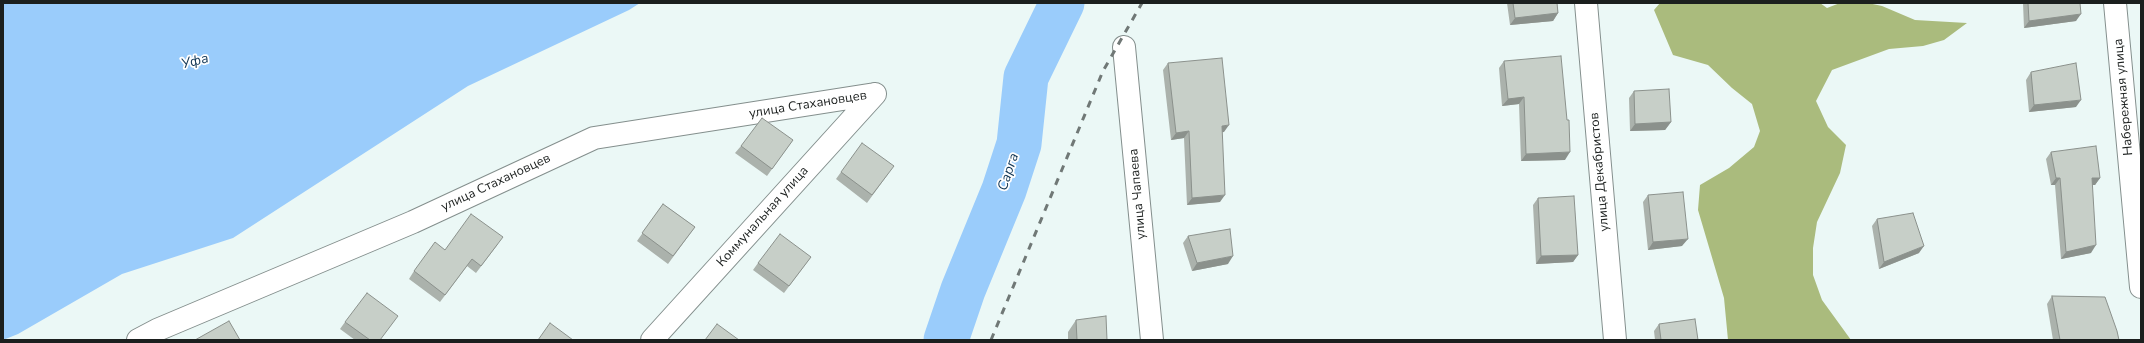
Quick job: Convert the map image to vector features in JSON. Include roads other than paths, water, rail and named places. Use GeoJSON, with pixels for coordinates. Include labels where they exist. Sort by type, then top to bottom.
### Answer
{"type":"FeatureCollection","features":[{"type":"Feature","properties":{"kind":"street","name":"улица Декабристов"},"geometry":{"type":"LineString","coordinates":[[1586,3],[1615,340]]}},
{"type":"Feature","properties":{"kind":"street","name":"Набережная улица"},"geometry":{"type":"LineString","coordinates":[[2115,3],[2141,288]]}},
{"type":"Feature","properties":{"kind":"street","name":"улица Чапаева"},"geometry":{"type":"LineString","coordinates":[[1124,47],[1152,340]]}},
{"type":"Feature","properties":{"kind":"street","name":"улица Стахановцев"},"geometry":{"type":"LineString","coordinates":[[138,340],[157,330],[413,222],[594,138],[874,94]]}},
{"type":"Feature","properties":{"kind":"street","name":"Коммунальная улица"},"geometry":{"type":"LineString","coordinates":[[652,340],[874,94]]}},
{"type":"Feature","properties":{"kind":"water","name":"Уфа"},"geometry":{"type":"Polygon","coordinates":[[[3,3],[640,3],[629,10],[468,86],[233,238],[122,274],[18,334],[3,340],[3,3]]]}},
{"type":"Feature","properties":{"kind":"waterway","name":"Сарга"},"geometry":{"type":"LineString","coordinates":[[946,340],[963,290],[1004,190],[1019,144],[1026,77],[1062,3]]}},
{"type":"Feature","properties":{"kind":"railway"},"geometry":{"type":"LineString","coordinates":[[991,340],[1103,71],[1142,3]]}}]}
